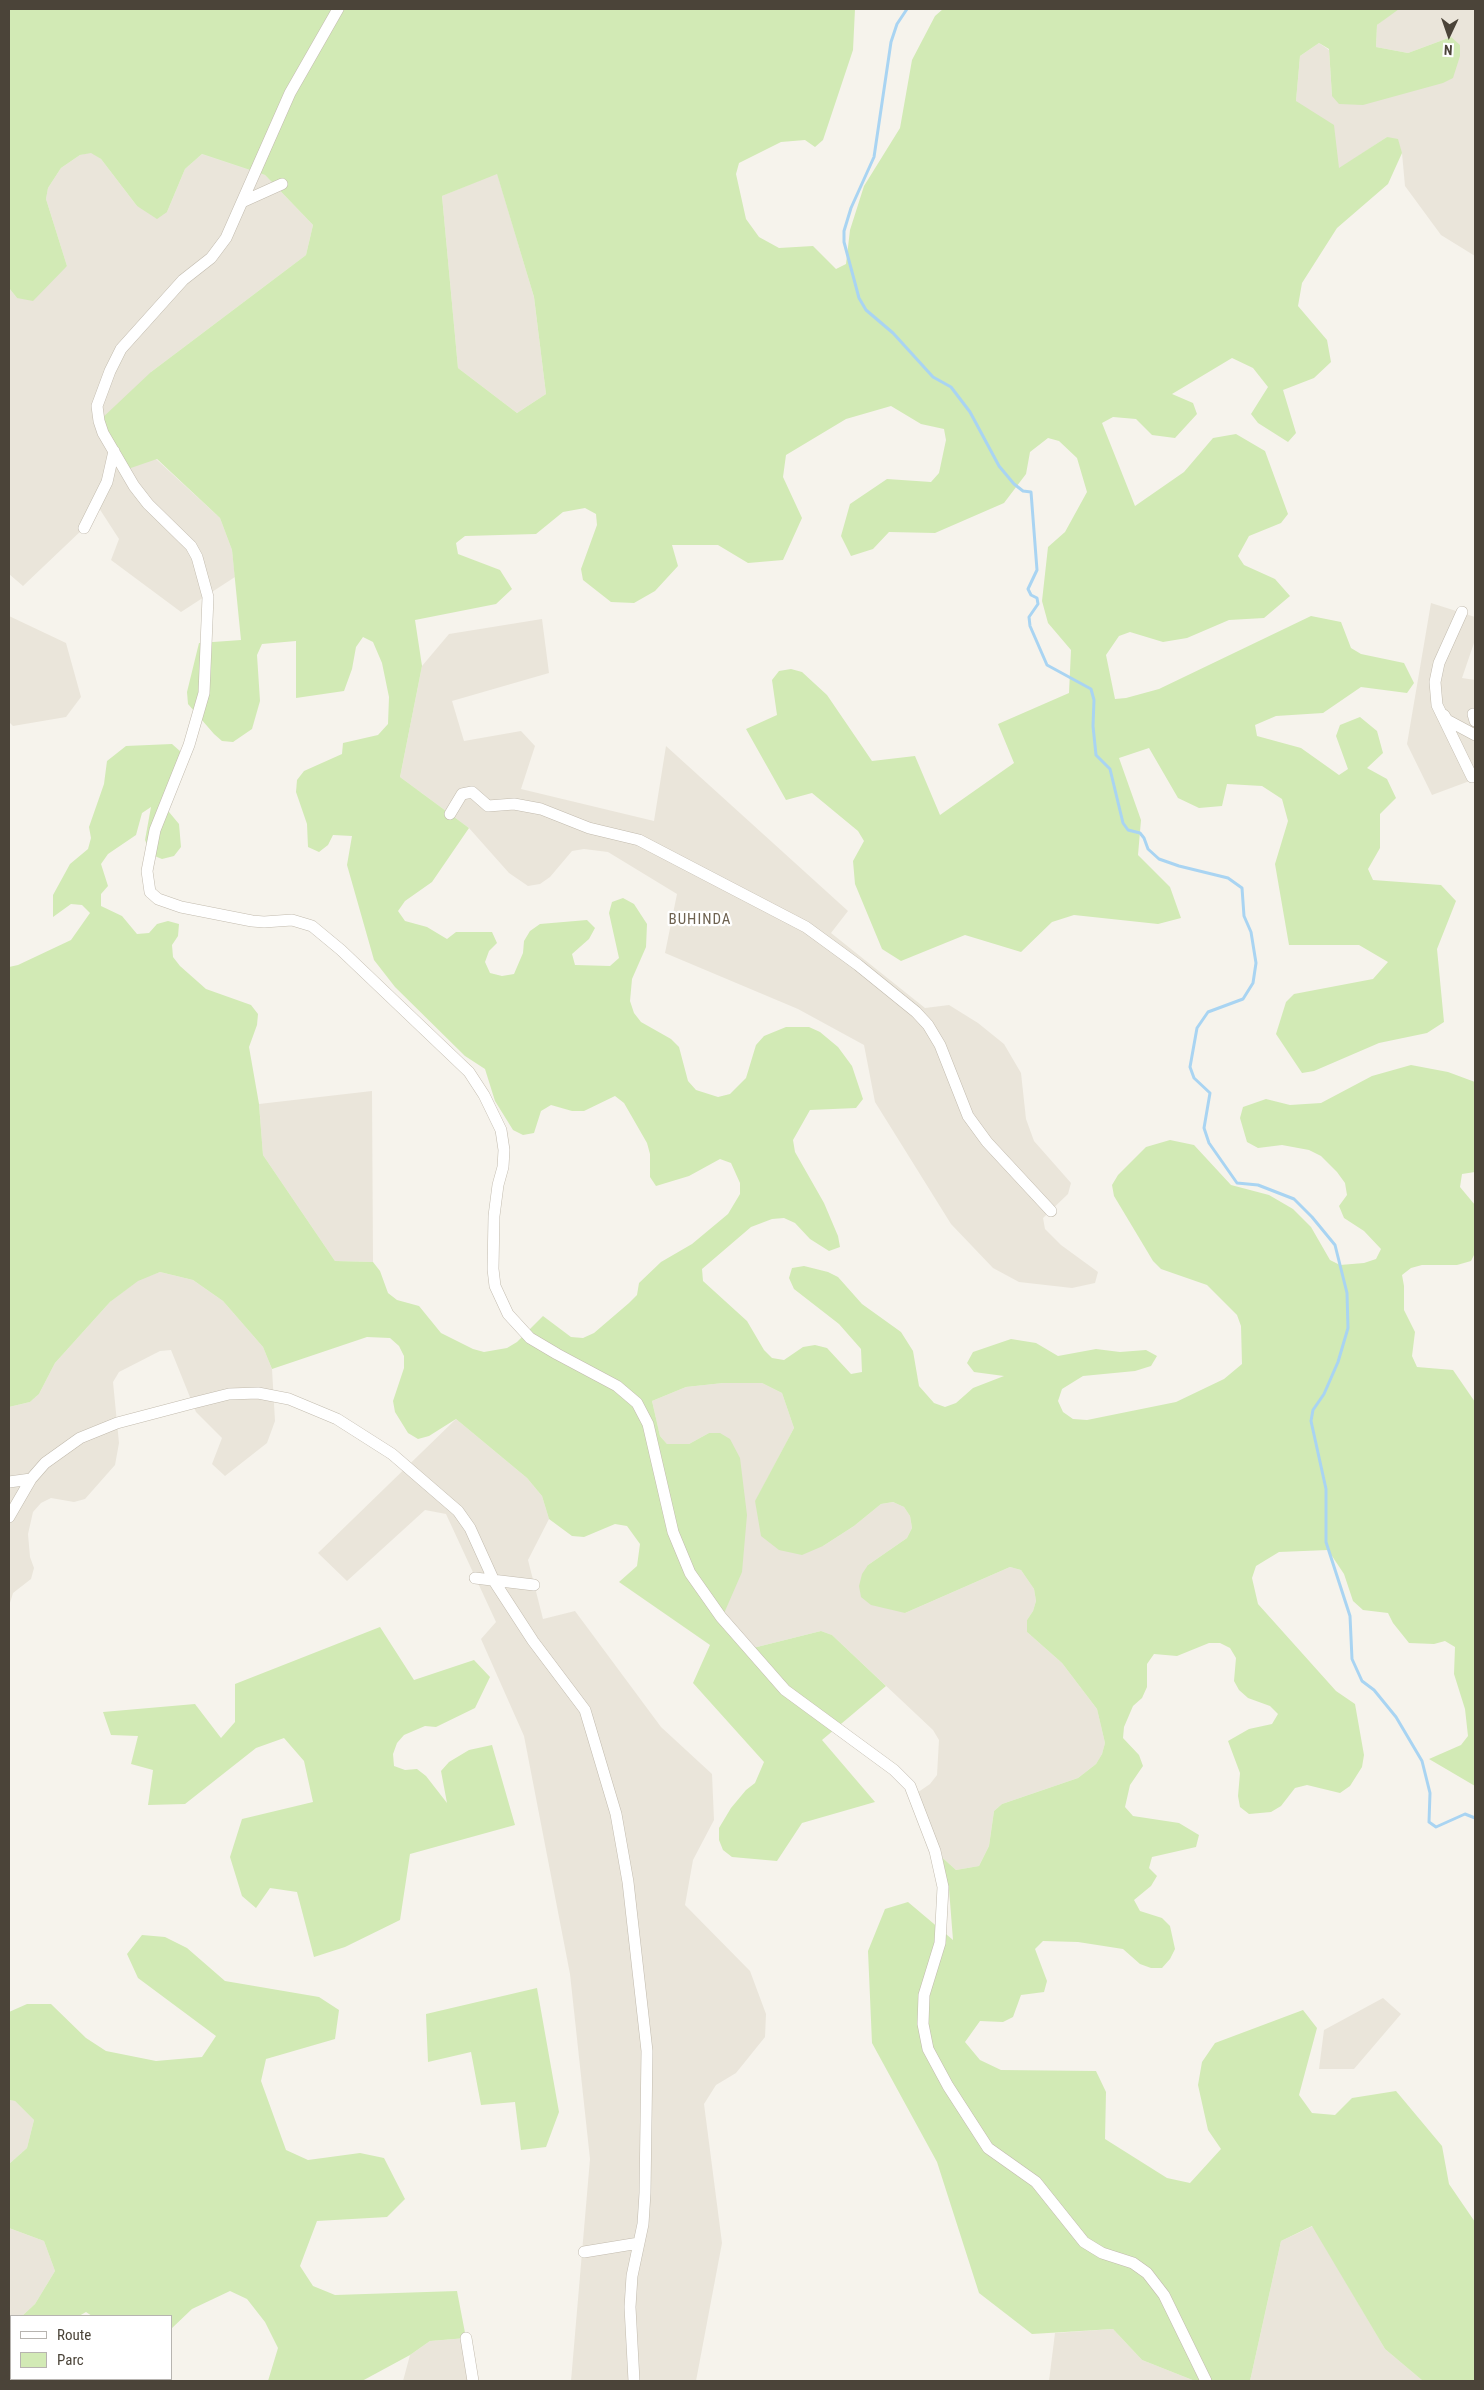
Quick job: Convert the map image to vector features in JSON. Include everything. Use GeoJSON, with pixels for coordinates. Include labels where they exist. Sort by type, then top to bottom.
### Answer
{"type":"FeatureCollection","features":[{"type":"Feature","properties":{"kind":"street"},"geometry":{"type":"LineString","coordinates":[[338,9],[290,93],[226,238],[211,258],[183,280],[121,349],[110,371],[98,406],[99,421],[114,451],[148,504],[190,546],[199,563],[208,597],[204,693],[189,745],[155,830],[147,871],[150,892],[158,899],[181,907],[252,921],[292,920],[312,926],[341,950],[469,1072],[484,1095],[501,1130],[504,1150],[503,1167],[498,1185],[494,1216],[493,1269],[495,1286],[508,1314],[530,1338],[617,1386],[637,1404],[648,1424],[673,1532],[690,1573],[721,1617],[785,1690],[894,1770],[910,1786],[935,1851],[943,1887],[940,1943],[924,1995],[922,2024],[928,2049],[948,2086],[988,2148],[1036,2182],[1084,2242],[1102,2253],[1133,2262],[1148,2274],[1164,2295],[1206,2381]]}},
{"type":"Feature","properties":{"kind":"street"},"geometry":{"type":"LineString","coordinates":[[242,202],[282,184]]}},
{"type":"Feature","properties":{"kind":"street"},"geometry":{"type":"LineString","coordinates":[[84,528],[107,482],[114,451]]}},
{"type":"Feature","properties":{"kind":"street"},"geometry":{"type":"LineString","coordinates":[[1462,612],[1439,663],[1435,682],[1437,705],[1472,777]]}},
{"type":"Feature","properties":{"kind":"street"},"geometry":{"type":"LineString","coordinates":[[1437,705],[1447,720],[1475,735]]}},
{"type":"Feature","properties":{"kind":"street"},"geometry":{"type":"LineString","coordinates":[[450,814],[462,794],[472,792],[488,806],[514,804],[541,809],[589,828],[639,840],[806,927],[858,965],[928,1024],[940,1045],[968,1116],[987,1142],[1051,1211]]}},
{"type":"Feature","properties":{"kind":"street"},"geometry":{"type":"LineString","coordinates":[[9,1517],[30,1479],[45,1463],[80,1438],[117,1423],[229,1394],[258,1393],[289,1399],[337,1419],[392,1454],[458,1511],[470,1528],[494,1581],[533,1640],[585,1710],[616,1814],[628,1882],[647,2051],[645,2193],[639,2243],[632,2276],[630,2307],[634,2381]]}},
{"type":"Feature","properties":{"kind":"street"},"geometry":{"type":"LineString","coordinates":[[9,1482],[30,1479]]}},
{"type":"Feature","properties":{"kind":"street"},"geometry":{"type":"LineString","coordinates":[[474,1578],[534,1585]]}},
{"type":"Feature","properties":{"kind":"street"},"geometry":{"type":"LineString","coordinates":[[584,2252],[639,2243]]}},
{"type":"Feature","properties":{"kind":"street"},"geometry":{"type":"LineString","coordinates":[[466,2338],[473,2381]]}},
{"type":"Feature","properties":{"kind":"shaded area"},"geometry":{"type":"Polygon","coordinates":[[[1475,9],[1475,256],[1441,235],[1405,186],[1402,153],[1387,137],[1339,169],[1296,101],[1300,56],[1319,43],[1329,50],[1332,96],[1451,37],[1408,53],[1376,47],[1377,25],[1395,10],[1475,9]]]}},
{"type":"Feature","properties":{"kind":"shaded area"},"geometry":{"type":"Polygon","coordinates":[[[91,152],[101,159],[137,206],[167,212],[185,169],[202,154],[265,175],[313,225],[306,255],[151,372],[156,459],[220,518],[232,550],[235,577],[181,612],[111,560],[119,539],[97,505],[84,528],[23,586],[9,574],[9,288],[17,298],[67,266],[46,199],[48,188],[61,168],[80,155],[91,152]]]}},
{"type":"Feature","properties":{"kind":"shaded area"},"geometry":{"type":"Polygon","coordinates":[[[497,173],[534,297],[546,394],[517,413],[458,368],[442,196],[497,173]]]}},
{"type":"Feature","properties":{"kind":"shaded area"},"geometry":{"type":"Polygon","coordinates":[[[1431,603],[1475,617],[1475,640],[1462,678],[1475,680],[1475,779],[1432,795],[1407,744],[1431,603]]]}},
{"type":"Feature","properties":{"kind":"shaded area"},"geometry":{"type":"Polygon","coordinates":[[[9,616],[66,643],[81,697],[66,717],[13,726],[9,722],[9,616]]]}},
{"type":"Feature","properties":{"kind":"shaded area"},"geometry":{"type":"Polygon","coordinates":[[[542,619],[549,673],[452,701],[464,741],[521,731],[535,746],[521,789],[654,821],[666,746],[848,911],[831,933],[925,1008],[949,1005],[978,1023],[1004,1044],[1021,1073],[1026,1119],[1034,1141],[1071,1183],[1068,1194],[1043,1218],[1045,1229],[1061,1245],[1098,1272],[1095,1283],[1072,1288],[1019,1282],[993,1268],[951,1224],[875,1102],[864,1045],[798,1009],[665,953],[677,894],[608,852],[584,849],[572,851],[550,877],[540,884],[528,886],[509,873],[469,828],[400,777],[422,666],[449,634],[542,619]]]}},
{"type":"Feature","properties":{"kind":"shaded area"},"geometry":{"type":"Polygon","coordinates":[[[372,1091],[373,1262],[335,1261],[263,1155],[259,1104],[372,1091]]]}},
{"type":"Feature","properties":{"kind":"shaded area"},"geometry":{"type":"Polygon","coordinates":[[[160,1272],[193,1280],[223,1301],[263,1347],[272,1369],[275,1421],[267,1443],[225,1476],[212,1464],[222,1438],[196,1412],[171,1350],[160,1351],[119,1372],[113,1382],[119,1443],[115,1465],[85,1499],[74,1502],[51,1498],[41,1503],[33,1512],[28,1534],[30,1557],[34,1568],[31,1579],[13,1593],[9,1606],[9,1407],[30,1402],[39,1394],[55,1363],[110,1302],[138,1280],[160,1272]]]}},
{"type":"Feature","properties":{"kind":"shaded area"},"geometry":{"type":"Polygon","coordinates":[[[723,1383],[762,1383],[782,1393],[794,1428],[755,1502],[823,1546],[854,1526],[881,1504],[893,1502],[904,1507],[910,1516],[912,1528],[907,1538],[868,1565],[905,1613],[1010,1567],[1021,1570],[1034,1589],[1036,1601],[1033,1611],[1027,1620],[1027,1632],[1062,1663],[1097,1709],[1105,1743],[1102,1754],[1096,1764],[1078,1778],[1002,1804],[994,1811],[989,1846],[979,1866],[956,1870],[935,1851],[914,1795],[930,1784],[937,1775],[939,1740],[933,1730],[832,1635],[821,1631],[749,1649],[721,1617],[709,1433],[689,1444],[667,1444],[660,1436],[652,1401],[686,1387],[723,1383]]]}},
{"type":"Feature","properties":{"kind":"shaded area"},"geometry":{"type":"Polygon","coordinates":[[[456,1419],[527,1478],[542,1496],[549,1519],[528,1560],[543,1619],[575,1611],[661,1727],[712,1774],[714,1820],[693,1860],[685,1905],[750,1971],[766,2014],[765,2037],[736,2073],[716,2085],[704,2104],[722,2243],[696,2381],[571,2381],[590,2159],[570,1974],[524,1736],[481,1639],[496,1622],[446,1514],[425,1510],[347,1581],[318,1553],[456,1419]]]}},
{"type":"Feature","properties":{"kind":"shaded area"},"geometry":{"type":"Polygon","coordinates":[[[1383,1998],[1401,2014],[1354,2069],[1319,2069],[1324,2030],[1383,1998]]]}},
{"type":"Feature","properties":{"kind":"shaded area"},"geometry":{"type":"Polygon","coordinates":[[[9,2100],[15,2101],[34,2120],[27,2148],[9,2164],[9,2100]]]}},
{"type":"Feature","properties":{"kind":"shaded area"},"geometry":{"type":"Polygon","coordinates":[[[1313,2226],[1385,2349],[1423,2381],[1250,2381],[1281,2241],[1313,2226]]]}},
{"type":"Feature","properties":{"kind":"shaded area"},"geometry":{"type":"Polygon","coordinates":[[[9,2228],[44,2241],[55,2271],[35,2304],[23,2315],[10,2315],[9,2326],[9,2228]]]}},
{"type":"Feature","properties":{"kind":"shaded area"},"geometry":{"type":"Polygon","coordinates":[[[1113,2329],[1142,2360],[1195,2381],[1049,2381],[1055,2333],[1113,2329]]]}},
{"type":"Feature","properties":{"kind":"shaded area"},"geometry":{"type":"Polygon","coordinates":[[[466,2338],[473,2381],[403,2381],[410,2355],[430,2341],[466,2338]]]}},
{"type":"Feature","properties":{"kind":"green space"},"geometry":{"type":"Polygon","coordinates":[[[9,9],[855,9],[853,50],[823,140],[815,147],[805,140],[781,142],[739,163],[736,174],[746,219],[759,237],[779,248],[813,246],[836,269],[846,264],[850,230],[864,186],[900,128],[912,60],[935,16],[943,9],[1399,9],[1377,25],[1376,47],[1408,53],[1451,37],[1460,45],[1460,56],[1453,78],[1443,83],[1363,105],[1339,104],[1332,96],[1329,49],[1319,43],[1300,56],[1296,101],[1334,125],[1339,168],[1387,137],[1398,139],[1402,153],[1388,184],[1337,228],[1302,283],[1298,306],[1327,340],[1331,362],[1314,378],[1283,390],[1296,433],[1288,442],[1258,423],[1251,414],[1268,387],[1253,368],[1232,358],[1172,394],[1193,403],[1197,414],[1175,438],[1152,435],[1136,419],[1113,417],[1102,423],[1135,506],[1184,472],[1213,438],[1236,434],[1265,451],[1288,514],[1281,523],[1249,536],[1238,556],[1244,565],[1275,579],[1290,596],[1264,618],[1229,620],[1187,638],[1163,642],[1130,632],[1119,636],[1106,655],[1115,699],[1159,689],[1311,616],[1341,622],[1351,648],[1361,654],[1404,663],[1414,683],[1407,693],[1361,687],[1323,713],[1276,716],[1255,725],[1257,736],[1301,748],[1339,775],[1348,769],[1336,736],[1340,725],[1360,717],[1377,731],[1383,753],[1367,768],[1387,779],[1396,798],[1380,814],[1380,848],[1368,869],[1373,880],[1441,885],[1456,901],[1437,949],[1444,1022],[1427,1033],[1379,1043],[1314,1071],[1302,1073],[1276,1034],[1286,1002],[1294,994],[1373,979],[1388,962],[1359,945],[1289,945],[1275,864],[1288,821],[1282,799],[1262,786],[1227,784],[1222,806],[1199,808],[1178,798],[1149,748],[1119,758],[1141,820],[1138,855],[1170,887],[1181,918],[1158,924],[1074,915],[1052,922],[1021,952],[965,935],[901,961],[882,949],[855,884],[853,861],[864,841],[858,831],[812,793],[786,800],[746,729],[777,715],[772,680],[779,671],[791,669],[802,672],[827,695],[872,761],[915,756],[940,815],[1014,763],[998,724],[1069,693],[1071,650],[1048,623],[1042,601],[1048,547],[1065,532],[1087,492],[1077,458],[1059,441],[1048,438],[1030,452],[1026,474],[1004,503],[935,533],[889,532],[873,549],[851,556],[841,536],[850,504],[887,479],[931,482],[939,473],[946,440],[944,429],[921,424],[891,406],[846,419],[786,455],[783,477],[802,518],[783,560],[748,563],[718,545],[672,545],[678,566],[655,591],[634,603],[611,602],[583,580],[581,569],[597,525],[596,514],[585,508],[563,512],[536,534],[465,536],[456,543],[458,554],[500,570],[512,589],[496,604],[415,620],[422,666],[400,777],[469,828],[432,882],[405,901],[398,911],[405,921],[427,927],[447,939],[456,932],[492,932],[497,943],[489,951],[485,962],[490,973],[502,976],[514,974],[523,953],[524,941],[530,931],[540,924],[587,920],[595,928],[589,939],[572,954],[575,965],[610,966],[619,958],[609,913],[612,902],[623,898],[634,904],[647,924],[646,947],[632,979],[630,1001],[634,1013],[641,1022],[671,1039],[679,1047],[688,1081],[696,1090],[718,1097],[730,1094],[746,1078],[756,1045],[764,1036],[786,1027],[809,1027],[820,1032],[838,1047],[852,1066],[863,1099],[856,1108],[810,1110],[793,1140],[795,1152],[824,1203],[838,1236],[840,1247],[829,1251],[810,1239],[795,1223],[784,1218],[772,1219],[751,1227],[702,1269],[703,1281],[747,1321],[764,1350],[772,1358],[784,1360],[803,1347],[815,1345],[827,1348],[851,1374],[862,1372],[861,1349],[839,1324],[794,1289],[789,1278],[792,1268],[804,1266],[828,1272],[838,1277],[862,1304],[901,1332],[913,1351],[919,1386],[934,1403],[945,1407],[956,1403],[973,1388],[1004,1376],[974,1372],[967,1363],[973,1352],[1011,1339],[1036,1343],[1058,1356],[1096,1349],[1120,1352],[1146,1350],[1157,1356],[1151,1366],[1135,1371],[1083,1376],[1062,1389],[1058,1401],[1063,1412],[1073,1419],[1087,1420],[1176,1402],[1224,1379],[1242,1364],[1241,1326],[1237,1315],[1207,1285],[1161,1269],[1153,1261],[1114,1196],[1112,1185],[1118,1175],[1146,1147],[1170,1140],[1194,1145],[1231,1185],[1269,1195],[1293,1209],[1311,1227],[1330,1260],[1340,1265],[1364,1263],[1376,1259],[1381,1249],[1364,1231],[1344,1218],[1339,1206],[1347,1195],[1345,1183],[1337,1172],[1321,1156],[1309,1150],[1282,1145],[1258,1148],[1247,1142],[1240,1118],[1243,1107],[1266,1099],[1290,1105],[1321,1103],[1372,1076],[1411,1065],[1448,1072],[1475,1082],[1475,1172],[1462,1174],[1460,1187],[1475,1205],[1475,1253],[1471,1261],[1457,1265],[1422,1265],[1411,1268],[1402,1275],[1404,1310],[1415,1332],[1412,1356],[1417,1367],[1453,1370],[1475,1402],[1475,1786],[1429,1759],[1461,1745],[1468,1736],[1465,1709],[1454,1674],[1455,1647],[1445,1641],[1434,1644],[1409,1643],[1393,1623],[1388,1613],[1363,1610],[1353,1601],[1344,1574],[1328,1550],[1279,1552],[1256,1566],[1252,1578],[1258,1604],[1336,1691],[1355,1704],[1364,1755],[1362,1767],[1350,1786],[1340,1793],[1307,1785],[1295,1788],[1281,1806],[1271,1812],[1249,1814],[1240,1807],[1238,1796],[1240,1773],[1228,1741],[1249,1729],[1272,1724],[1278,1714],[1270,1706],[1248,1698],[1239,1690],[1234,1681],[1236,1658],[1230,1648],[1220,1643],[1209,1643],[1177,1656],[1154,1654],[1147,1664],[1147,1687],[1142,1698],[1133,1706],[1124,1727],[1123,1738],[1139,1755],[1143,1766],[1130,1785],[1125,1807],[1133,1816],[1179,1823],[1199,1835],[1196,1847],[1152,1857],[1149,1868],[1157,1876],[1151,1886],[1134,1900],[1140,1911],[1162,1918],[1170,1926],[1175,1949],[1170,1959],[1162,1968],[1151,1968],[1140,1964],[1123,1949],[1078,1942],[1043,1941],[1035,1949],[1047,1981],[1044,1992],[1021,1995],[1013,2017],[1003,2022],[980,2021],[965,2042],[980,2060],[1001,2070],[1096,2071],[1106,2092],[1105,2139],[1167,2178],[1190,2183],[1221,2149],[1208,2130],[1198,2085],[1202,2062],[1215,2043],[1303,2010],[1317,2028],[1299,2095],[1312,2113],[1335,2115],[1352,2098],[1396,2091],[1442,2146],[1449,2184],[1475,2222],[1475,2381],[1423,2381],[1385,2349],[1312,2226],[1281,2241],[1250,2381],[1195,2381],[1142,2360],[1113,2329],[1032,2334],[979,2293],[937,2162],[872,2043],[868,1951],[885,1909],[908,1902],[953,1940],[949,1889],[935,1851],[956,1870],[979,1866],[989,1846],[994,1811],[1002,1804],[1078,1778],[1096,1764],[1102,1754],[1105,1743],[1097,1709],[1062,1663],[1027,1632],[1027,1620],[1033,1611],[1036,1601],[1034,1589],[1021,1570],[1010,1567],[905,1613],[871,1605],[861,1597],[859,1586],[862,1574],[868,1565],[907,1538],[912,1528],[910,1516],[904,1507],[893,1502],[881,1504],[854,1526],[823,1546],[802,1555],[779,1550],[761,1536],[755,1501],[794,1428],[782,1393],[762,1383],[723,1383],[686,1387],[652,1401],[660,1436],[667,1444],[689,1444],[709,1433],[720,1433],[730,1439],[740,1458],[747,1515],[742,1572],[722,1618],[749,1649],[821,1631],[832,1635],[886,1686],[822,1740],[875,1802],[802,1823],[777,1861],[732,1857],[723,1850],[719,1840],[719,1828],[731,1808],[746,1790],[755,1783],[764,1762],[693,1683],[710,1645],[619,1582],[637,1566],[640,1544],[627,1526],[615,1524],[584,1537],[572,1536],[549,1519],[542,1496],[527,1478],[456,1419],[429,1436],[418,1439],[408,1433],[395,1412],[393,1401],[404,1368],[404,1356],[399,1346],[390,1338],[367,1337],[272,1369],[263,1347],[223,1301],[193,1280],[160,1272],[138,1281],[110,1302],[55,1363],[39,1394],[30,1402],[9,1407],[9,967],[18,965],[71,940],[90,913],[82,905],[71,904],[53,917],[53,895],[70,864],[88,849],[91,838],[89,827],[104,784],[107,761],[126,746],[172,744],[181,752],[164,806],[179,824],[181,847],[174,856],[162,859],[152,855],[145,840],[151,807],[142,813],[136,835],[108,854],[101,864],[108,886],[101,894],[101,906],[122,916],[137,934],[149,933],[157,924],[168,921],[179,924],[178,936],[172,945],[173,957],[180,966],[206,989],[251,1005],[258,1014],[257,1025],[249,1047],[259,1104],[263,1155],[335,1261],[373,1262],[380,1271],[388,1293],[397,1300],[419,1306],[441,1333],[473,1349],[484,1352],[507,1348],[517,1342],[543,1316],[571,1337],[583,1338],[594,1333],[629,1303],[637,1295],[639,1283],[661,1262],[692,1244],[728,1214],[740,1194],[740,1183],[731,1163],[720,1159],[689,1176],[656,1186],[650,1177],[650,1154],[647,1143],[624,1103],[615,1096],[584,1111],[572,1111],[551,1105],[541,1111],[534,1133],[523,1135],[513,1130],[495,1101],[485,1069],[465,1056],[395,987],[374,960],[347,865],[352,836],[333,835],[328,845],[319,852],[308,847],[307,824],[296,792],[297,780],[304,771],[342,754],[343,743],[378,735],[388,724],[389,697],[382,663],[373,642],[363,637],[356,647],[352,669],[344,691],[296,698],[296,641],[262,644],[257,655],[260,701],[252,729],[233,742],[222,741],[188,704],[187,692],[199,643],[241,640],[232,550],[220,518],[157,459],[125,470],[99,421],[151,372],[306,255],[313,225],[265,175],[202,154],[185,169],[167,212],[157,219],[137,206],[101,159],[91,153],[80,155],[61,168],[48,188],[46,199],[67,266],[33,301],[17,298],[9,288],[9,9]],[[497,174],[442,196],[458,368],[517,413],[546,394],[534,297],[497,174]]]}},
{"type":"Feature","properties":{"kind":"green space"},"geometry":{"type":"Polygon","coordinates":[[[380,1627],[414,1680],[474,1660],[490,1677],[475,1708],[436,1727],[425,1726],[404,1735],[397,1743],[393,1754],[394,1766],[405,1770],[417,1769],[426,1776],[447,1803],[441,1771],[449,1762],[469,1750],[492,1745],[515,1825],[410,1854],[400,1920],[345,1947],[314,1957],[297,1892],[270,1888],[256,1908],[242,1896],[230,1857],[242,1819],[313,1802],[304,1761],[284,1738],[256,1748],[185,1804],[148,1805],[153,1770],[131,1764],[138,1736],[111,1735],[103,1712],[195,1704],[221,1738],[235,1722],[235,1684],[380,1627]]]}},
{"type":"Feature","properties":{"kind":"green space"},"geometry":{"type":"Polygon","coordinates":[[[142,1935],[165,1937],[187,1948],[225,1981],[319,1997],[339,2010],[335,2039],[266,2059],[261,2081],[286,2150],[308,2160],[360,2153],[384,2158],[405,2199],[387,2217],[317,2221],[300,2266],[313,2286],[335,2295],[457,2291],[466,2338],[430,2341],[410,2355],[362,2381],[268,2381],[278,2348],[265,2322],[247,2299],[230,2291],[192,2309],[172,2328],[172,2315],[90,2315],[86,2312],[81,2315],[23,2315],[35,2304],[55,2271],[44,2241],[9,2228],[9,2164],[27,2148],[34,2120],[15,2101],[9,2100],[9,2012],[27,2004],[51,2004],[86,2038],[106,2051],[156,2061],[202,2057],[216,2036],[138,1978],[127,1954],[142,1935]]]}},
{"type":"Feature","properties":{"kind":"green space"},"geometry":{"type":"Polygon","coordinates":[[[537,1988],[559,2112],[546,2147],[521,2150],[515,2102],[481,2105],[471,2052],[428,2062],[426,2014],[537,1988]]]}},
{"type":"Feature","properties":{"kind":"waterway"},"geometry":{"type":"LineString","coordinates":[[907,9],[897,24],[891,42],[874,157],[851,208],[844,231],[844,242],[859,298],[866,310],[893,333],[933,377],[951,387],[970,412],[999,466],[1014,484],[1023,491],[1031,492],[1037,570],[1028,589],[1031,595],[1037,598],[1038,604],[1029,617],[1030,626],[1047,665],[1091,689],[1094,700],[1093,726],[1096,755],[1110,769],[1123,823],[1128,830],[1140,833],[1148,849],[1159,859],[1228,878],[1242,888],[1244,916],[1251,932],[1256,963],[1253,983],[1243,999],[1208,1012],[1197,1028],[1190,1067],[1194,1078],[1210,1093],[1204,1128],[1209,1143],[1237,1183],[1258,1185],[1294,1199],[1335,1245],[1347,1293],[1348,1328],[1338,1362],[1324,1394],[1313,1410],[1311,1421],[1326,1489],[1326,1542],[1350,1616],[1352,1659],[1362,1681],[1374,1690],[1396,1717],[1422,1761],[1430,1793],[1429,1822],[1436,1827],[1465,1814],[1475,1818]]}},
{"type":"Feature","properties":{"kind":"district","name":"BUHINDA"},"geometry":{"type":"Point","coordinates":[700,920]}}]}
